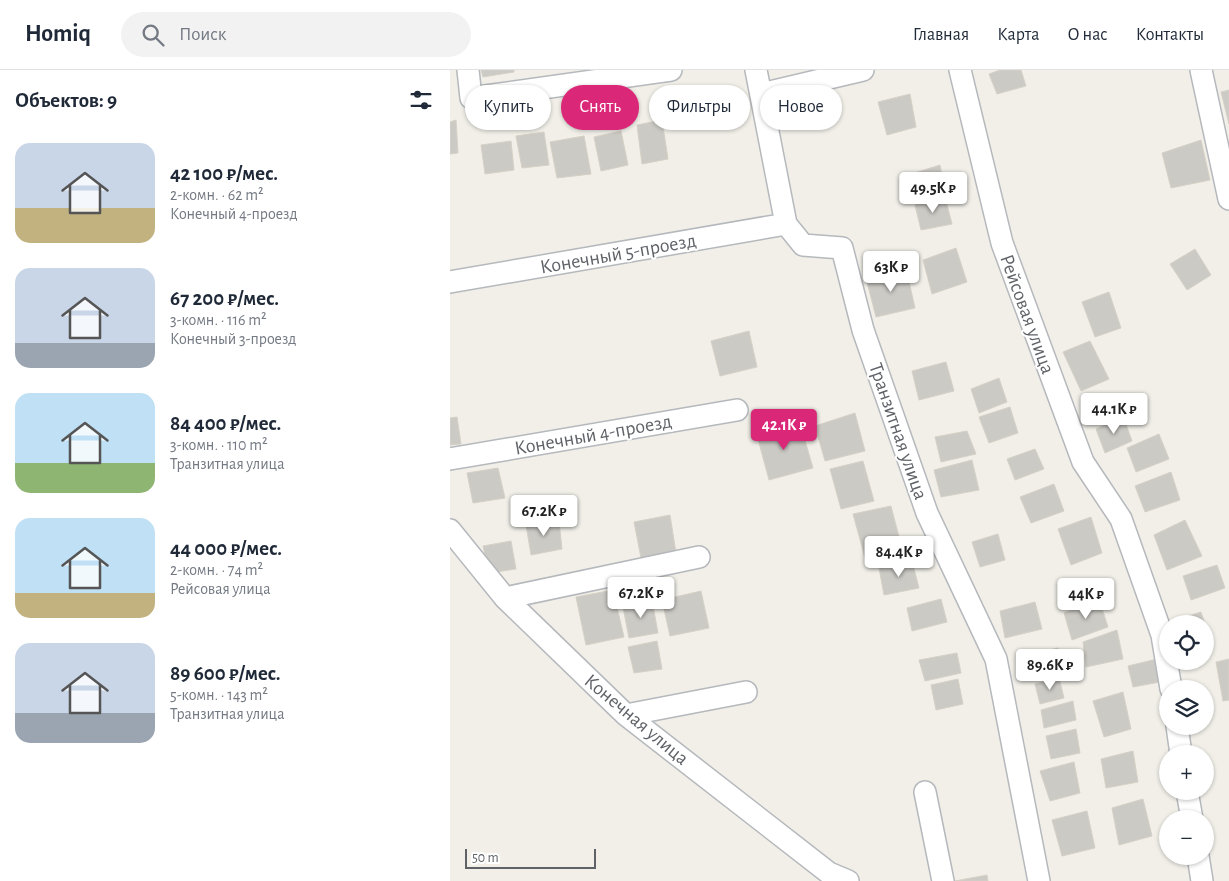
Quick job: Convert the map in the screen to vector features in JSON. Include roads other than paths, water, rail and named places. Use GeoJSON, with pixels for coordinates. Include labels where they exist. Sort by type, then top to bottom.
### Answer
{"type":"FeatureCollection","features":[{"type":"Feature","properties":{"kind":"street"},"geometry":{"type":"LineString","coordinates":[[468,70],[472,98],[671,70]]}},
{"type":"Feature","properties":{"kind":"street","name":"Транзитная улица"},"geometry":{"type":"LineString","coordinates":[[756,70],[760,89]]}},
{"type":"Feature","properties":{"kind":"street"},"geometry":{"type":"LineString","coordinates":[[799,85],[863,70]]}},
{"type":"Feature","properties":{"kind":"street","name":"Рейсовая улица"},"geometry":{"type":"LineString","coordinates":[[960,70],[1002,243],[1083,462],[1120,519],[1162,635],[1170,680]]}},
{"type":"Feature","properties":{"kind":"street"},"geometry":{"type":"LineString","coordinates":[[1207,72],[1229,199]]}},
{"type":"Feature","properties":{"kind":"street","name":"Транзитная улица"},"geometry":{"type":"LineString","coordinates":[[768,130],[786,224],[803,245],[842,248],[863,330],[928,512],[996,659],[1039,881]]}},
{"type":"Feature","properties":{"kind":"street","name":"Конечный 5-проезд"},"geometry":{"type":"LineString","coordinates":[[450,282],[786,224]]}},
{"type":"Feature","properties":{"kind":"street","name":"Конечный 4-проезд"},"geometry":{"type":"LineString","coordinates":[[450,459],[737,410]]}},
{"type":"Feature","properties":{"kind":"street","name":"Конечная улица"},"geometry":{"type":"LineString","coordinates":[[450,530],[505,598],[626,715],[830,873],[848,881]]}},
{"type":"Feature","properties":{"kind":"street"},"geometry":{"type":"LineString","coordinates":[[505,598],[699,557]]}},
{"type":"Feature","properties":{"kind":"street"},"geometry":{"type":"LineString","coordinates":[[626,715],[746,692]]}},
{"type":"Feature","properties":{"kind":"street"},"geometry":{"type":"LineString","coordinates":[[926,792],[943,881]]}},
{"type":"Feature","properties":{"kind":"street"},"geometry":{"type":"LineString","coordinates":[[1199,865],[1202,881]]}}]}
